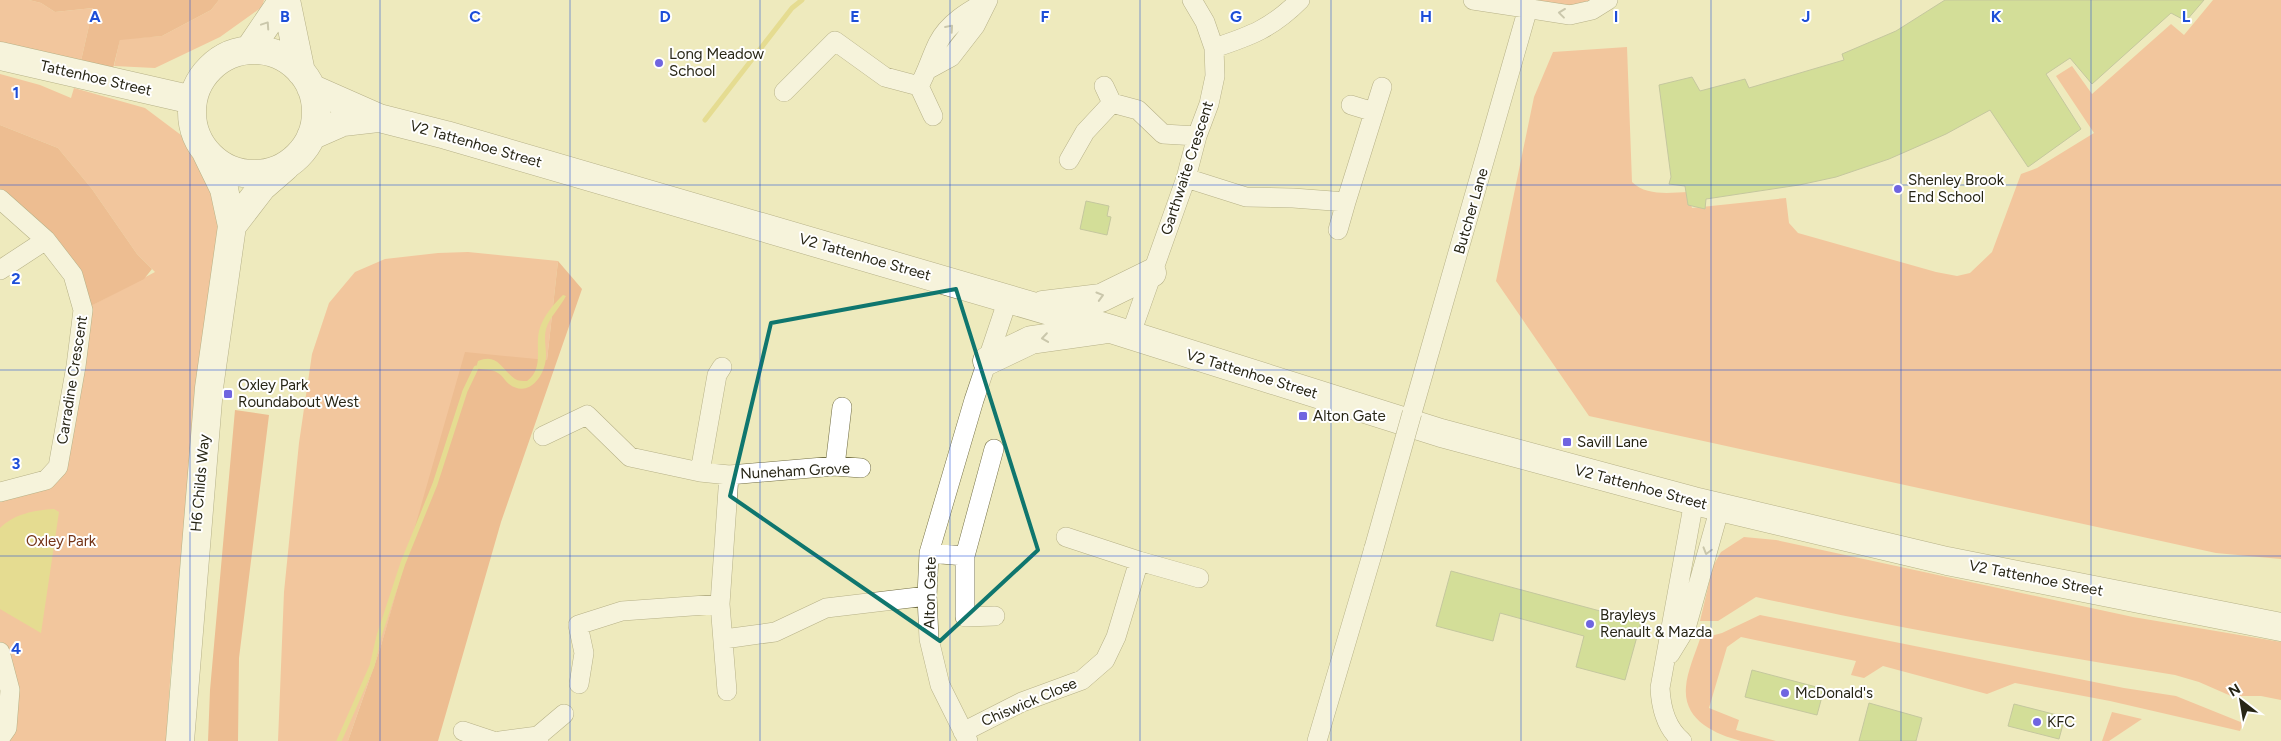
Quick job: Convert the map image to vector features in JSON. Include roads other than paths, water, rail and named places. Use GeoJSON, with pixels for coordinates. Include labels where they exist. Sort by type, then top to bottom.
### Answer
{"type":"FeatureCollection","features":[{"type":"Feature","properties":{"kind":"street"},"geometry":{"type":"LineString","coordinates":[[249,50],[284,0]]}},
{"type":"Feature","properties":{"kind":"street"},"geometry":{"type":"LineString","coordinates":[[230,238],[262,188],[294,159],[311,136],[315,120],[315,104],[306,80],[284,0]]}},
{"type":"Feature","properties":{"kind":"street"},"geometry":{"type":"LineString","coordinates":[[933,116],[920,86],[929,68],[938,42],[962,15],[988,0]]}},
{"type":"Feature","properties":{"kind":"street","name":"Garthwaite Crescent"},"geometry":{"type":"LineString","coordinates":[[1120,332],[1152,273],[1186,178],[1197,136],[1209,104],[1215,76],[1214,48],[1206,22],[1192,0]]}},
{"type":"Feature","properties":{"kind":"street"},"geometry":{"type":"LineString","coordinates":[[1214,48],[1254,35],[1283,16],[1300,0]]}},
{"type":"Feature","properties":{"kind":"street"},"geometry":{"type":"LineString","coordinates":[[1474,0],[1570,14],[1592,10],[1608,0]]}},
{"type":"Feature","properties":{"kind":"street","name":"Butcher Lane"},"geometry":{"type":"LineString","coordinates":[[1317,741],[1446,299],[1528,8]]}},
{"type":"Feature","properties":{"kind":"street"},"geometry":{"type":"LineString","coordinates":[[784,92],[835,41],[885,77],[920,86]]}},
{"type":"Feature","properties":{"kind":"street"},"geometry":{"type":"LineString","coordinates":[[294,159],[277,170],[258,174],[239,172],[221,165],[206,152],[196,136],[192,118],[193,100],[200,81],[213,66],[229,55],[249,50],[268,52],[286,59],[306,80]]}},
{"type":"Feature","properties":{"kind":"street","name":"Tattenhoe Street"},"geometry":{"type":"LineString","coordinates":[[0,56],[193,100]]}},
{"type":"Feature","properties":{"kind":"street","name":"V2 Tattenhoe Street"},"geometry":{"type":"LineString","coordinates":[[306,80],[379,118],[446,135],[1034,306],[1441,433],[1707,504],[1947,561],[2281,626]]}},
{"type":"Feature","properties":{"kind":"street"},"geometry":{"type":"LineString","coordinates":[[1338,230],[1382,87]]}},
{"type":"Feature","properties":{"kind":"street"},"geometry":{"type":"LineString","coordinates":[[1069,160],[1108,94],[1138,110],[1163,134],[1197,136]]}},
{"type":"Feature","properties":{"kind":"street"},"geometry":{"type":"LineString","coordinates":[[1351,105],[1374,112]]}},
{"type":"Feature","properties":{"kind":"street","name":"V2 Tattenhoe Street"},"geometry":{"type":"LineString","coordinates":[[311,136],[343,122],[379,118]]}},
{"type":"Feature","properties":{"kind":"street","name":"H6 Childs Way"},"geometry":{"type":"LineString","coordinates":[[180,741],[208,388],[230,238],[224,189],[206,152]]}},
{"type":"Feature","properties":{"kind":"street"},"geometry":{"type":"LineString","coordinates":[[1186,178],[1246,197],[1346,202]]}},
{"type":"Feature","properties":{"kind":"street","name":"Carradine Crescent"},"geometry":{"type":"LineString","coordinates":[[0,199],[46,240],[73,275],[83,310],[76,366],[58,466],[46,480],[0,492]]}},
{"type":"Feature","properties":{"kind":"street"},"geometry":{"type":"LineString","coordinates":[[0,270],[46,240]]}},
{"type":"Feature","properties":{"kind":"street"},"geometry":{"type":"LineString","coordinates":[[1034,306],[1100,298],[1152,273]]}},
{"type":"Feature","properties":{"kind":"street","name":"Alton Gate"},"geometry":{"type":"LineString","coordinates":[[966,737],[940,685],[929,639],[927,596],[929,553],[949,480],[1008,299]]}},
{"type":"Feature","properties":{"kind":"street"},"geometry":{"type":"LineString","coordinates":[[988,361],[1032,340],[1120,332]]}},
{"type":"Feature","properties":{"kind":"street"},"geometry":{"type":"LineString","coordinates":[[700,472],[717,375],[722,367]]}},
{"type":"Feature","properties":{"kind":"street"},"geometry":{"type":"LineString","coordinates":[[835,466],[842,407]]}},
{"type":"Feature","properties":{"kind":"street","name":"Nuneham Grove"},"geometry":{"type":"LineString","coordinates":[[543,436],[587,415],[630,457],[700,472],[729,475],[835,466],[862,468]]}},
{"type":"Feature","properties":{"kind":"street"},"geometry":{"type":"LineString","coordinates":[[994,449],[965,556],[965,617],[995,616]]}},
{"type":"Feature","properties":{"kind":"street","name":"Nuneham Grove"},"geometry":{"type":"LineString","coordinates":[[727,691],[720,604],[729,475]]}},
{"type":"Feature","properties":{"kind":"street"},"geometry":{"type":"LineString","coordinates":[[1666,659],[1686,628],[1707,504]]}},
{"type":"Feature","properties":{"kind":"street"},"geometry":{"type":"LineString","coordinates":[[1682,741],[1676,736],[1667,721],[1661,705],[1660,688],[1670,625],[1707,504]]}},
{"type":"Feature","properties":{"kind":"street"},"geometry":{"type":"LineString","coordinates":[[1066,537],[1199,578]]}},
{"type":"Feature","properties":{"kind":"street"},"geometry":{"type":"LineString","coordinates":[[929,553],[965,556]]}},
{"type":"Feature","properties":{"kind":"street","name":"Chiswick Close"},"geometry":{"type":"LineString","coordinates":[[966,737],[1022,702],[1082,680],[1105,660],[1116,638],[1139,561]]}},
{"type":"Feature","properties":{"kind":"street"},"geometry":{"type":"LineString","coordinates":[[724,639],[775,632],[826,608],[927,596]]}},
{"type":"Feature","properties":{"kind":"street"},"geometry":{"type":"LineString","coordinates":[[579,684],[584,653],[578,624],[622,611],[720,604]]}},
{"type":"Feature","properties":{"kind":"street"},"geometry":{"type":"LineString","coordinates":[[0,652],[10,690],[6,728],[0,738]]}},
{"type":"Feature","properties":{"kind":"street"},"geometry":{"type":"LineString","coordinates":[[500,741],[538,739],[564,714]]}},
{"type":"Feature","properties":{"kind":"street"},"geometry":{"type":"LineString","coordinates":[[463,731],[493,741]]}},
{"type":"Feature","properties":{"kind":"waterway"},"geometry":{"type":"LineString","coordinates":[[705,120],[792,8],[802,0]]}},
{"type":"Feature","properties":{"kind":"waterway"},"geometry":{"type":"LineString","coordinates":[[339,741],[372,666],[379,636],[403,563],[435,484],[465,391],[476,368]]}},
{"type":"Feature","properties":{"kind":"place","name":"Long Meadow School"},"geometry":{"type":"Point","coordinates":[659,63]}},
{"type":"Feature","properties":{"kind":"place","name":"Shenley Brook End School"},"geometry":{"type":"Point","coordinates":[1898,189]}},
{"type":"Feature","properties":{"kind":"place","name":"Oxley Park Roundabout West"},"geometry":{"type":"Point","coordinates":[228,394]}},
{"type":"Feature","properties":{"kind":"place","name":"Alton Gate"},"geometry":{"type":"Point","coordinates":[1303,416]}},
{"type":"Feature","properties":{"kind":"place","name":"Savill Lane"},"geometry":{"type":"Point","coordinates":[1567,442]}},
{"type":"Feature","properties":{"kind":"place","name":"Brayleys Renault & Mazda"},"geometry":{"type":"Point","coordinates":[1590,624]}},
{"type":"Feature","properties":{"kind":"place","name":"McDonald's"},"geometry":{"type":"Point","coordinates":[1785,693]}},
{"type":"Feature","properties":{"kind":"place","name":"KFC"},"geometry":{"type":"Point","coordinates":[2037,722]}},
{"type":"Feature","properties":{"kind":"park label","name":"Oxley Park"},"geometry":{"type":"Point","coordinates":[61,541]}}]}
